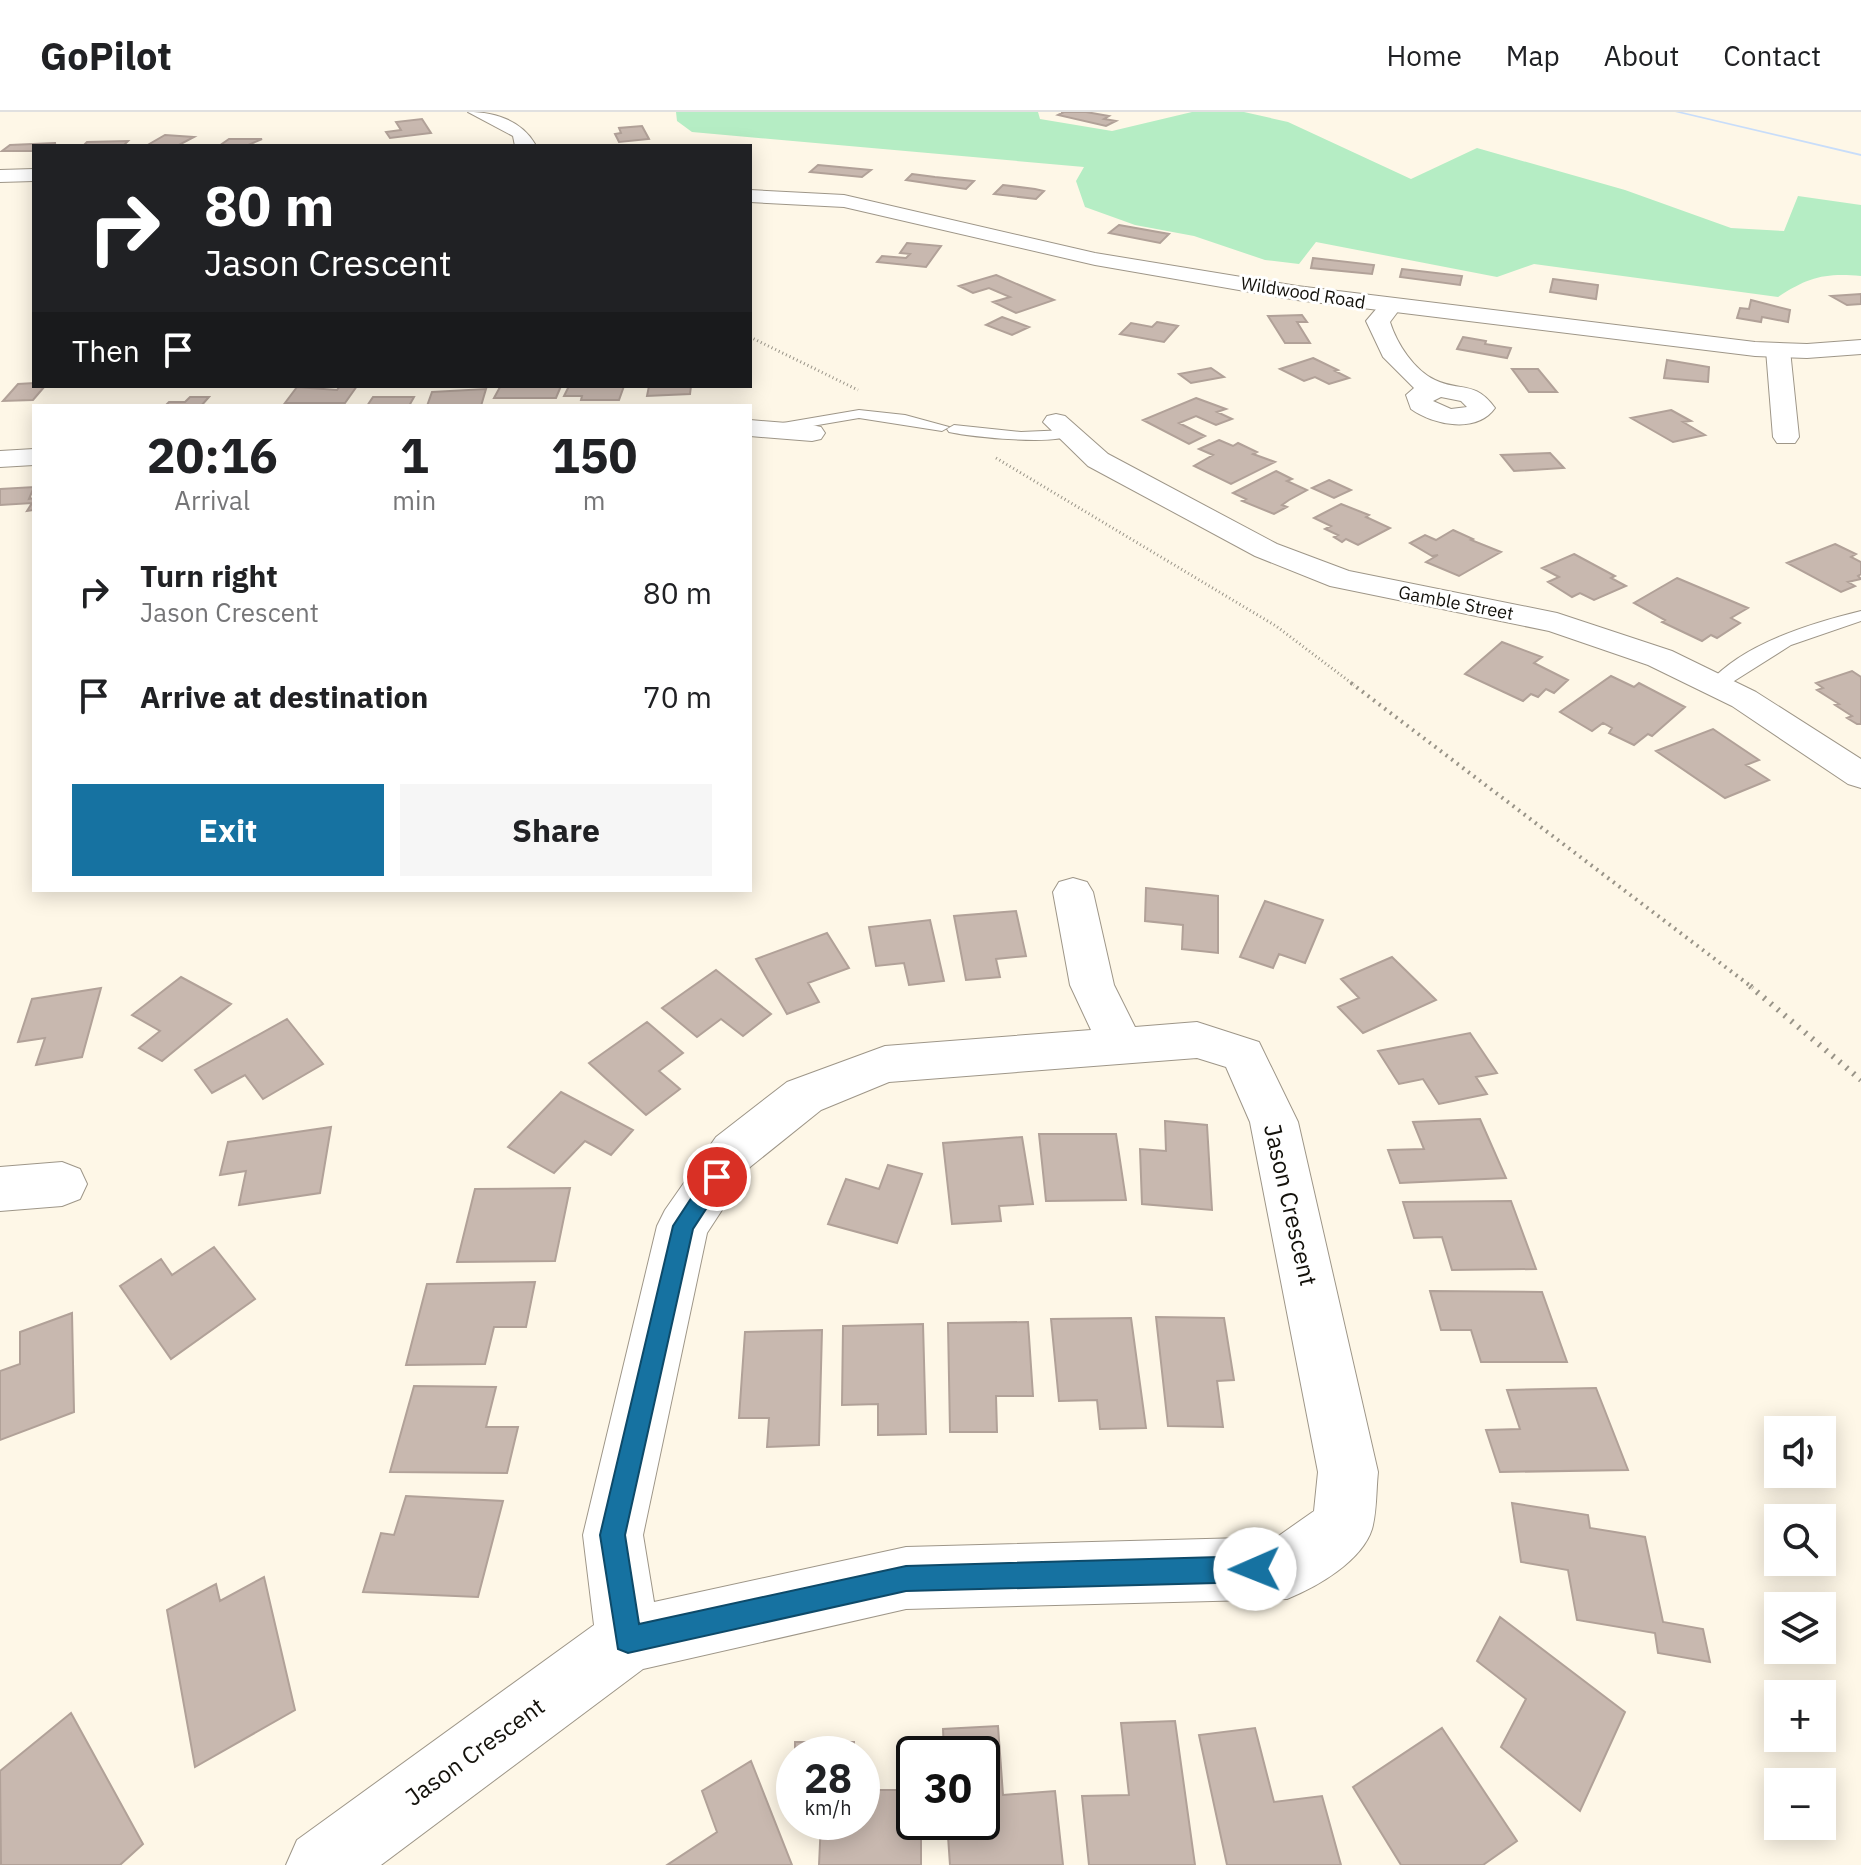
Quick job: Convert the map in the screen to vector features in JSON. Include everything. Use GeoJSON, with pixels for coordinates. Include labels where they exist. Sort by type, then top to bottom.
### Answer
{"type":"FeatureCollection","features":[{"type":"Feature","properties":{"kind":"street"},"geometry":{"type":"LineString","coordinates":[[476,112],[517,119],[526,144]]}},
{"type":"Feature","properties":{"kind":"street"},"geometry":{"type":"LineString","coordinates":[[0,176],[32,175]]}},
{"type":"Feature","properties":{"kind":"street","name":"Wildwood Road"},"geometry":{"type":"LineString","coordinates":[[752,196],[844,201],[1095,259],[1391,306],[1778,350],[1861,347]]}},
{"type":"Feature","properties":{"kind":"street"},"geometry":{"type":"LineString","coordinates":[[1391,306],[1378,321],[1381,337],[1400,365],[1432,390]]}},
{"type":"Feature","properties":{"kind":"street"},"geometry":{"type":"LineString","coordinates":[[1778,350],[1786,437]]}},
{"type":"Feature","properties":{"kind":"street"},"geometry":{"type":"LineString","coordinates":[[760,428],[812,433]]}},
{"type":"Feature","properties":{"kind":"street","name":"Gamble Street"},"geometry":{"type":"LineString","coordinates":[[1061,428],[1098,460],[1266,550],[1375,588],[1557,623],[1660,658],[1744,699],[1861,776]]}},
{"type":"Feature","properties":{"kind":"street"},"geometry":{"type":"LineString","coordinates":[[0,459],[32,457]]}},
{"type":"Feature","properties":{"kind":"street"},"geometry":{"type":"LineString","coordinates":[[1073,892],[1092,985],[1121,1045]]}},
{"type":"Feature","properties":{"kind":"street","name":"Jason Crescent"},"geometry":{"type":"LineString","coordinates":[[322,1865],[628,1640],[906,1578],[1287,1568],[1342,1527],[1348,1472],[1274,1122],[1243,1055],[1197,1040],[885,1064],[804,1096],[733,1152],[683,1226],[613,1535],[628,1640]]}},
{"type":"Feature","properties":{"kind":"street"},"geometry":{"type":"LineString","coordinates":[[0,1189],[62,1184]]}},
{"type":"Feature","properties":{"kind":"lane"},"geometry":{"type":"LineString","coordinates":[[760,428],[859,414],[1021,436],[1061,428]]}},
{"type":"Feature","properties":{"kind":"lane"},"geometry":{"type":"LineString","coordinates":[[1717,684],[1761,652],[1809,628],[1861,616]]}},
{"type":"Feature","properties":{"kind":"path"},"geometry":{"type":"LineString","coordinates":[[752,338],[859,390]]}},
{"type":"Feature","properties":{"kind":"path"},"geometry":{"type":"LineString","coordinates":[[941,427],[1276,626],[1769,1001],[1861,1080]]}},
{"type":"Feature","properties":{"kind":"green space"},"geometry":{"type":"Polygon","coordinates":[[[676,112],[1038,112],[1040,119],[1112,131],[1192,112],[1244,112],[1288,122],[1411,179],[1477,148],[1625,190],[1731,228],[1784,231],[1798,196],[1861,205],[1861,276],[1817,278],[1778,297],[1534,264],[1497,277],[1316,242],[1299,264],[1265,260],[1194,236],[1135,225],[1085,207],[1076,181],[1084,167],[692,132],[677,121],[676,112]]]}},
{"type":"Feature","properties":{"kind":"building"},"geometry":{"type":"Polygon","coordinates":[[[1086,112],[1109,116],[1104,119],[1116,121],[1106,126],[1058,115],[1086,112]]]}},
{"type":"Feature","properties":{"kind":"building"},"geometry":{"type":"Polygon","coordinates":[[[422,119],[431,133],[390,138],[386,132],[401,130],[396,122],[422,119]]]}},
{"type":"Feature","properties":{"kind":"building"},"geometry":{"type":"Polygon","coordinates":[[[642,126],[649,139],[619,142],[615,134],[621,133],[619,128],[642,126]]]}},
{"type":"Feature","properties":{"kind":"building"},"geometry":{"type":"Polygon","coordinates":[[[165,135],[194,137],[181,144],[149,144],[165,135]]]}},
{"type":"Feature","properties":{"kind":"building"},"geometry":{"type":"Polygon","coordinates":[[[229,139],[262,139],[251,144],[222,144],[229,139]]]}},
{"type":"Feature","properties":{"kind":"building"},"geometry":{"type":"Polygon","coordinates":[[[128,141],[125,144],[85,144],[128,141]]]}},
{"type":"Feature","properties":{"kind":"building"},"geometry":{"type":"Polygon","coordinates":[[[32,144],[32,151],[2,151],[10,145],[32,144]]]}},
{"type":"Feature","properties":{"kind":"building"},"geometry":{"type":"Polygon","coordinates":[[[818,165],[871,170],[862,177],[810,172],[818,165]]]}},
{"type":"Feature","properties":{"kind":"building"},"geometry":{"type":"Polygon","coordinates":[[[912,174],[974,181],[966,189],[906,180],[912,174]]]}},
{"type":"Feature","properties":{"kind":"building"},"geometry":{"type":"Polygon","coordinates":[[[1003,185],[1044,191],[1036,199],[994,194],[1003,185]]]}},
{"type":"Feature","properties":{"kind":"building"},"geometry":{"type":"Polygon","coordinates":[[[1119,225],[1169,234],[1160,243],[1109,233],[1119,225]]]}},
{"type":"Feature","properties":{"kind":"building"},"geometry":{"type":"Polygon","coordinates":[[[907,243],[941,246],[926,267],[877,262],[882,256],[906,258],[910,254],[900,253],[907,243]]]}},
{"type":"Feature","properties":{"kind":"building"},"geometry":{"type":"Polygon","coordinates":[[[1313,258],[1374,265],[1372,274],[1311,268],[1313,258]]]}},
{"type":"Feature","properties":{"kind":"building"},"geometry":{"type":"Polygon","coordinates":[[[1402,269],[1462,276],[1460,285],[1400,277],[1402,269]]]}},
{"type":"Feature","properties":{"kind":"building"},"geometry":{"type":"Polygon","coordinates":[[[996,275],[1054,300],[1016,313],[993,302],[1010,297],[989,288],[973,293],[959,286],[996,275]]]}},
{"type":"Feature","properties":{"kind":"building"},"geometry":{"type":"Polygon","coordinates":[[[1553,279],[1598,285],[1596,299],[1550,292],[1553,279]]]}},
{"type":"Feature","properties":{"kind":"building"},"geometry":{"type":"Polygon","coordinates":[[[1861,294],[1861,304],[1847,305],[1831,296],[1861,294]]]}},
{"type":"Feature","properties":{"kind":"building"},"geometry":{"type":"Polygon","coordinates":[[[1751,300],[1790,310],[1788,322],[1762,317],[1761,322],[1737,318],[1740,308],[1749,309],[1751,300]]]}},
{"type":"Feature","properties":{"kind":"building"},"geometry":{"type":"Polygon","coordinates":[[[1302,315],[1307,322],[1297,322],[1310,343],[1285,343],[1268,316],[1302,315]]]}},
{"type":"Feature","properties":{"kind":"building"},"geometry":{"type":"Polygon","coordinates":[[[1002,317],[1029,327],[1012,335],[986,325],[1002,317]]]}},
{"type":"Feature","properties":{"kind":"building"},"geometry":{"type":"Polygon","coordinates":[[[1157,322],[1178,326],[1164,342],[1120,334],[1131,323],[1152,327],[1157,322]]]}},
{"type":"Feature","properties":{"kind":"building"},"geometry":{"type":"Polygon","coordinates":[[[1463,337],[1511,348],[1507,358],[1457,349],[1463,337]]]}},
{"type":"Feature","properties":{"kind":"building"},"geometry":{"type":"Polygon","coordinates":[[[1313,358],[1349,378],[1329,384],[1315,377],[1304,381],[1280,369],[1313,358]]]}},
{"type":"Feature","properties":{"kind":"building"},"geometry":{"type":"Polygon","coordinates":[[[1667,360],[1709,367],[1708,382],[1664,378],[1667,360]]]}},
{"type":"Feature","properties":{"kind":"building"},"geometry":{"type":"Polygon","coordinates":[[[1211,368],[1224,377],[1191,383],[1179,374],[1211,368]]]}},
{"type":"Feature","properties":{"kind":"building"},"geometry":{"type":"Polygon","coordinates":[[[1512,369],[1538,369],[1557,392],[1529,392],[1512,369]]]}},
{"type":"Feature","properties":{"kind":"building"},"geometry":{"type":"Polygon","coordinates":[[[32,383],[32,388],[43,388],[33,400],[3,401],[18,384],[32,383]]]}},
{"type":"Feature","properties":{"kind":"building"},"geometry":{"type":"Polygon","coordinates":[[[296,388],[356,388],[345,403],[285,403],[296,388]]]}},
{"type":"Feature","properties":{"kind":"building"},"geometry":{"type":"Polygon","coordinates":[[[499,388],[560,388],[556,398],[494,398],[499,388]]]}},
{"type":"Feature","properties":{"kind":"building"},"geometry":{"type":"Polygon","coordinates":[[[568,388],[623,388],[619,400],[581,400],[582,396],[564,396],[568,388]]]}},
{"type":"Feature","properties":{"kind":"building"},"geometry":{"type":"Polygon","coordinates":[[[649,388],[691,388],[690,394],[647,396],[649,388]]]}},
{"type":"Feature","properties":{"kind":"building"},"geometry":{"type":"Polygon","coordinates":[[[486,389],[482,404],[428,404],[432,392],[486,389]]]}},
{"type":"Feature","properties":{"kind":"building"},"geometry":{"type":"Polygon","coordinates":[[[190,397],[209,397],[203,404],[167,404],[185,402],[190,397]]]}},
{"type":"Feature","properties":{"kind":"building"},"geometry":{"type":"Polygon","coordinates":[[[373,397],[414,397],[410,404],[368,404],[373,397]]]}},
{"type":"Feature","properties":{"kind":"building"},"geometry":{"type":"Polygon","coordinates":[[[1196,398],[1226,409],[1217,412],[1232,419],[1216,425],[1196,416],[1179,423],[1205,436],[1189,444],[1143,420],[1196,398]]]}},
{"type":"Feature","properties":{"kind":"building"},"geometry":{"type":"Polygon","coordinates":[[[1671,410],[1691,421],[1683,422],[1705,435],[1673,442],[1631,418],[1671,410]]]}},
{"type":"Feature","properties":{"kind":"building"},"geometry":{"type":"Polygon","coordinates":[[[1219,440],[1233,446],[1238,443],[1257,452],[1253,454],[1275,462],[1231,484],[1194,466],[1213,455],[1199,449],[1219,440]]]}},
{"type":"Feature","properties":{"kind":"building"},"geometry":{"type":"Polygon","coordinates":[[[1550,453],[1564,468],[1514,471],[1501,455],[1550,453]]]}},
{"type":"Feature","properties":{"kind":"building"},"geometry":{"type":"Polygon","coordinates":[[[1276,471],[1292,479],[1287,481],[1307,490],[1282,505],[1287,507],[1274,514],[1242,501],[1246,499],[1233,493],[1276,471]]]}},
{"type":"Feature","properties":{"kind":"building"},"geometry":{"type":"Polygon","coordinates":[[[1329,480],[1351,490],[1334,498],[1312,488],[1329,480]]]}},
{"type":"Feature","properties":{"kind":"building"},"geometry":{"type":"Polygon","coordinates":[[[32,487],[29,499],[32,498],[32,503],[0,505],[0,489],[32,487]]]}},
{"type":"Feature","properties":{"kind":"building"},"geometry":{"type":"Polygon","coordinates":[[[1341,504],[1369,515],[1366,517],[1390,528],[1358,545],[1346,539],[1342,542],[1334,537],[1338,535],[1325,529],[1331,526],[1314,518],[1341,504]]]}},
{"type":"Feature","properties":{"kind":"building"},"geometry":{"type":"Polygon","coordinates":[[[1453,530],[1501,552],[1459,576],[1426,562],[1438,555],[1432,556],[1410,543],[1425,535],[1436,540],[1453,530]]]}},
{"type":"Feature","properties":{"kind":"building"},"geometry":{"type":"Polygon","coordinates":[[[1835,544],[1856,554],[1851,557],[1861,562],[1861,574],[1858,576],[1861,579],[1848,582],[1855,586],[1841,592],[1787,563],[1835,544]]]}},
{"type":"Feature","properties":{"kind":"building"},"geometry":{"type":"Polygon","coordinates":[[[1574,554],[1615,576],[1611,578],[1626,586],[1594,600],[1580,593],[1572,597],[1548,582],[1559,577],[1542,568],[1574,554]]]}},
{"type":"Feature","properties":{"kind":"building"},"geometry":{"type":"Polygon","coordinates":[[[1677,578],[1748,608],[1731,618],[1740,623],[1717,638],[1711,635],[1702,641],[1662,622],[1665,620],[1634,603],[1677,578]]]}},
{"type":"Feature","properties":{"kind":"building"},"geometry":{"type":"Polygon","coordinates":[[[1502,642],[1542,657],[1534,663],[1568,680],[1554,693],[1546,689],[1538,697],[1531,694],[1523,701],[1465,674],[1502,642]]]}},
{"type":"Feature","properties":{"kind":"building"},"geometry":{"type":"Polygon","coordinates":[[[1852,671],[1861,677],[1861,724],[1847,718],[1852,716],[1817,690],[1823,688],[1816,683],[1852,671]]]}},
{"type":"Feature","properties":{"kind":"building"},"geometry":{"type":"Polygon","coordinates":[[[1611,676],[1634,687],[1639,683],[1685,707],[1652,736],[1648,734],[1634,745],[1609,733],[1612,728],[1603,723],[1592,731],[1560,712],[1611,676]]]}},
{"type":"Feature","properties":{"kind":"building"},"geometry":{"type":"Polygon","coordinates":[[[1713,729],[1759,760],[1746,765],[1769,780],[1725,798],[1656,751],[1713,729]]]}},
{"type":"Feature","properties":{"kind":"building"},"geometry":{"type":"Polygon","coordinates":[[[1146,888],[1218,896],[1218,953],[1182,949],[1183,925],[1145,921],[1146,888]]]}},
{"type":"Feature","properties":{"kind":"building"},"geometry":{"type":"Polygon","coordinates":[[[1265,901],[1323,920],[1305,963],[1279,954],[1273,968],[1240,957],[1265,901]]]}},
{"type":"Feature","properties":{"kind":"building"},"geometry":{"type":"Polygon","coordinates":[[[1016,911],[1026,956],[996,959],[1000,977],[966,980],[954,916],[1016,911]]]}},
{"type":"Feature","properties":{"kind":"building"},"geometry":{"type":"Polygon","coordinates":[[[930,920],[944,981],[909,985],[904,963],[876,966],[869,927],[930,920]]]}},
{"type":"Feature","properties":{"kind":"building"},"geometry":{"type":"Polygon","coordinates":[[[827,933],[849,968],[808,983],[819,1002],[787,1014],[756,959],[827,933]]]}},
{"type":"Feature","properties":{"kind":"building"},"geometry":{"type":"Polygon","coordinates":[[[1392,957],[1436,1000],[1363,1033],[1338,1007],[1359,998],[1341,979],[1392,957]]]}},
{"type":"Feature","properties":{"kind":"building"},"geometry":{"type":"Polygon","coordinates":[[[716,970],[771,1014],[743,1036],[721,1019],[697,1037],[662,1008],[716,970]]]}},
{"type":"Feature","properties":{"kind":"building"},"geometry":{"type":"Polygon","coordinates":[[[181,977],[231,1004],[162,1061],[139,1048],[160,1031],[132,1015],[181,977]]]}},
{"type":"Feature","properties":{"kind":"building"},"geometry":{"type":"Polygon","coordinates":[[[101,988],[82,1057],[36,1065],[45,1038],[18,1042],[32,999],[101,988]]]}},
{"type":"Feature","properties":{"kind":"building"},"geometry":{"type":"Polygon","coordinates":[[[287,1019],[323,1064],[263,1099],[245,1075],[212,1093],[195,1070],[287,1019]]]}},
{"type":"Feature","properties":{"kind":"building"},"geometry":{"type":"Polygon","coordinates":[[[647,1022],[683,1053],[659,1071],[680,1089],[646,1115],[589,1063],[647,1022]]]}},
{"type":"Feature","properties":{"kind":"building"},"geometry":{"type":"Polygon","coordinates":[[[1470,1033],[1497,1073],[1476,1077],[1487,1094],[1439,1104],[1423,1079],[1399,1084],[1378,1051],[1470,1033]]]}},
{"type":"Feature","properties":{"kind":"building"},"geometry":{"type":"Polygon","coordinates":[[[561,1092],[633,1130],[611,1155],[585,1141],[554,1173],[508,1147],[561,1092]]]}},
{"type":"Feature","properties":{"kind":"building"},"geometry":{"type":"Polygon","coordinates":[[[1480,1119],[1506,1178],[1400,1183],[1388,1150],[1424,1149],[1413,1122],[1480,1119]]]}},
{"type":"Feature","properties":{"kind":"building"},"geometry":{"type":"Polygon","coordinates":[[[1165,1121],[1207,1125],[1212,1210],[1142,1204],[1140,1149],[1166,1151],[1165,1121]]]}},
{"type":"Feature","properties":{"kind":"building"},"geometry":{"type":"Polygon","coordinates":[[[331,1127],[320,1193],[239,1205],[246,1171],[220,1175],[228,1142],[331,1127]]]}},
{"type":"Feature","properties":{"kind":"building"},"geometry":{"type":"Polygon","coordinates":[[[1039,1134],[1116,1134],[1126,1200],[1046,1201],[1039,1134]]]}},
{"type":"Feature","properties":{"kind":"building"},"geometry":{"type":"Polygon","coordinates":[[[1022,1137],[1033,1204],[999,1206],[1001,1221],[952,1224],[943,1143],[1022,1137]]]}},
{"type":"Feature","properties":{"kind":"building"},"geometry":{"type":"Polygon","coordinates":[[[888,1165],[922,1174],[897,1243],[828,1224],[846,1179],[879,1189],[888,1165]]]}},
{"type":"Feature","properties":{"kind":"building"},"geometry":{"type":"Polygon","coordinates":[[[570,1188],[555,1261],[457,1262],[475,1189],[570,1188]]]}},
{"type":"Feature","properties":{"kind":"building"},"geometry":{"type":"Polygon","coordinates":[[[1511,1201],[1536,1269],[1452,1270],[1442,1237],[1414,1238],[1403,1202],[1511,1201]]]}},
{"type":"Feature","properties":{"kind":"building"},"geometry":{"type":"Polygon","coordinates":[[[214,1247],[255,1299],[171,1359],[120,1286],[161,1259],[172,1275],[214,1247]]]}},
{"type":"Feature","properties":{"kind":"building"},"geometry":{"type":"Polygon","coordinates":[[[535,1282],[526,1327],[494,1327],[485,1364],[406,1365],[427,1284],[535,1282]]]}},
{"type":"Feature","properties":{"kind":"building"},"geometry":{"type":"Polygon","coordinates":[[[1430,1291],[1542,1292],[1567,1362],[1481,1362],[1471,1330],[1441,1330],[1430,1291]]]}},
{"type":"Feature","properties":{"kind":"building"},"geometry":{"type":"Polygon","coordinates":[[[72,1313],[74,1412],[0,1440],[0,1371],[20,1364],[20,1332],[72,1313]]]}},
{"type":"Feature","properties":{"kind":"building"},"geometry":{"type":"Polygon","coordinates":[[[1156,1317],[1224,1318],[1234,1380],[1217,1381],[1223,1427],[1168,1426],[1156,1317]]]}},
{"type":"Feature","properties":{"kind":"building"},"geometry":{"type":"Polygon","coordinates":[[[1131,1318],[1146,1428],[1100,1429],[1097,1400],[1059,1401],[1051,1319],[1131,1318]]]}},
{"type":"Feature","properties":{"kind":"building"},"geometry":{"type":"Polygon","coordinates":[[[1028,1322],[1033,1396],[996,1396],[997,1432],[950,1432],[948,1323],[1028,1322]]]}},
{"type":"Feature","properties":{"kind":"building"},"geometry":{"type":"Polygon","coordinates":[[[923,1324],[926,1434],[878,1435],[878,1404],[842,1405],[843,1326],[923,1324]]]}},
{"type":"Feature","properties":{"kind":"building"},"geometry":{"type":"Polygon","coordinates":[[[822,1330],[819,1445],[767,1447],[769,1418],[739,1418],[745,1332],[822,1330]]]}},
{"type":"Feature","properties":{"kind":"building"},"geometry":{"type":"Polygon","coordinates":[[[414,1386],[496,1387],[486,1427],[518,1427],[507,1473],[390,1472],[414,1386]]]}},
{"type":"Feature","properties":{"kind":"building"},"geometry":{"type":"Polygon","coordinates":[[[1596,1388],[1628,1470],[1500,1472],[1486,1430],[1520,1429],[1507,1390],[1596,1388]]]}},
{"type":"Feature","properties":{"kind":"building"},"geometry":{"type":"Polygon","coordinates":[[[406,1496],[503,1501],[478,1597],[363,1592],[381,1533],[394,1535],[406,1496]]]}},
{"type":"Feature","properties":{"kind":"building"},"geometry":{"type":"Polygon","coordinates":[[[1512,1503],[1588,1515],[1590,1528],[1645,1537],[1663,1622],[1703,1629],[1710,1662],[1658,1653],[1655,1633],[1577,1620],[1568,1570],[1521,1562],[1512,1503]]]}},
{"type":"Feature","properties":{"kind":"building"},"geometry":{"type":"Polygon","coordinates":[[[264,1577],[295,1710],[195,1767],[167,1610],[216,1584],[220,1601],[264,1577]]]}},
{"type":"Feature","properties":{"kind":"building"},"geometry":{"type":"Polygon","coordinates":[[[1500,1617],[1625,1712],[1580,1811],[1501,1747],[1526,1699],[1477,1661],[1500,1617]]]}},
{"type":"Feature","properties":{"kind":"building"},"geometry":{"type":"Polygon","coordinates":[[[71,1713],[143,1844],[120,1865],[1,1865],[0,1771],[71,1713]]]}},
{"type":"Feature","properties":{"kind":"building"},"geometry":{"type":"Polygon","coordinates":[[[1175,1721],[1195,1865],[1089,1865],[1082,1796],[1129,1795],[1121,1723],[1175,1721]]]}},
{"type":"Feature","properties":{"kind":"building"},"geometry":{"type":"Polygon","coordinates":[[[998,1726],[999,1736],[943,1736],[943,1729],[998,1726]]]}},
{"type":"Feature","properties":{"kind":"building"},"geometry":{"type":"Polygon","coordinates":[[[1255,1728],[1274,1802],[1322,1796],[1341,1865],[1227,1865],[1199,1735],[1255,1728]]]}},
{"type":"Feature","properties":{"kind":"building"},"geometry":{"type":"Polygon","coordinates":[[[1442,1728],[1517,1841],[1483,1865],[1401,1865],[1353,1787],[1442,1728]]]}},
{"type":"Feature","properties":{"kind":"building"},"geometry":{"type":"Polygon","coordinates":[[[1000,1754],[1003,1795],[1055,1791],[1063,1865],[950,1865],[948,1840],[1000,1840],[1000,1754]]]}},
{"type":"Feature","properties":{"kind":"building"},"geometry":{"type":"Polygon","coordinates":[[[751,1761],[776,1824],[776,1840],[782,1840],[792,1865],[667,1865],[717,1832],[702,1791],[751,1761]]]}},
{"type":"Feature","properties":{"kind":"building"},"geometry":{"type":"Polygon","coordinates":[[[880,1790],[896,1790],[896,1840],[921,1840],[921,1865],[819,1865],[820,1840],[880,1840],[880,1790]]]}},
{"type":"Feature","properties":{"kind":"waterway"},"geometry":{"type":"LineString","coordinates":[[1677,112],[1861,155]]}},
{"type":"Feature","properties":{"kind":"route"},"geometry":{"type":"LineString","coordinates":[[717,1177],[683,1226],[613,1535],[628,1640],[906,1578],[1255,1569]]}}]}
